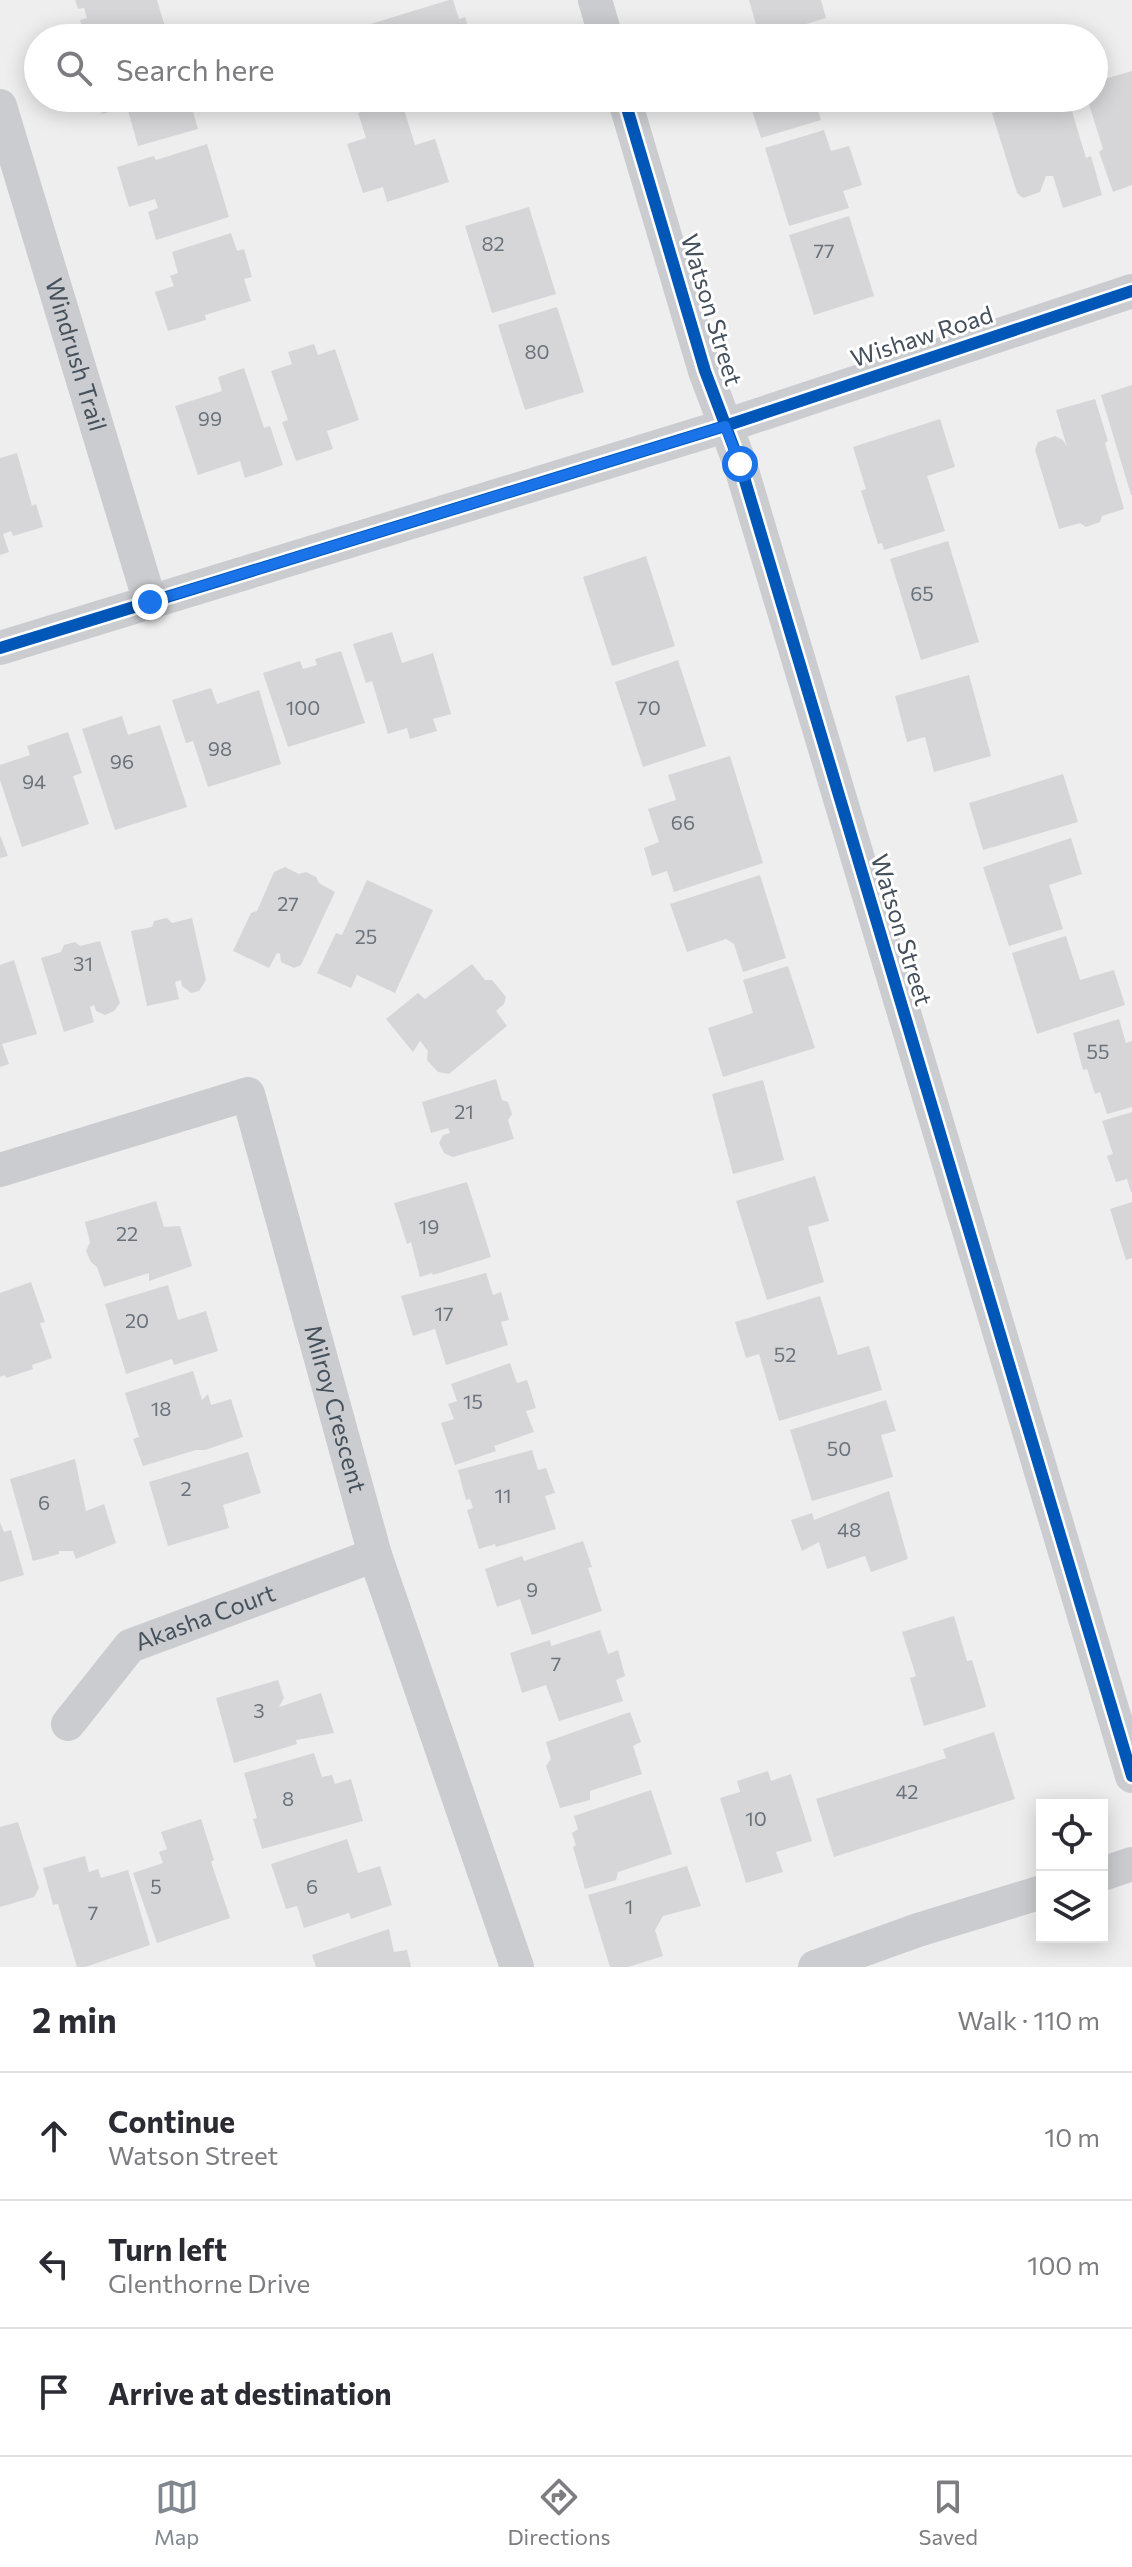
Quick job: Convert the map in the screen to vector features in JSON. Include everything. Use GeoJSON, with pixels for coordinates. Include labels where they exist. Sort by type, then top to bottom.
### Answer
{"type":"FeatureCollection","features":[{"type":"Feature","properties":{"kind":"street"},"geometry":{"type":"LineString","coordinates":[[595,0],[602,24]]}},
{"type":"Feature","properties":{"kind":"street","name":"Windrush Trail"},"geometry":{"type":"LineString","coordinates":[[0,106],[150,602]]}},
{"type":"Feature","properties":{"kind":"street","name":"Watson Street"},"geometry":{"type":"LineString","coordinates":[[628,112],[705,371],[740,464],[1132,1776]]}},
{"type":"Feature","properties":{"kind":"street","name":"Wishaw Road"},"geometry":{"type":"LineString","coordinates":[[0,648],[725,426],[1132,291]]}},
{"type":"Feature","properties":{"kind":"street","name":"Milroy Crescent"},"geometry":{"type":"LineString","coordinates":[[0,1170],[248,1094],[375,1555],[517,1967]]}},
{"type":"Feature","properties":{"kind":"street","name":"Akasha Court"},"geometry":{"type":"LineString","coordinates":[[68,1724],[130,1646],[375,1555]]}},
{"type":"Feature","properties":{"kind":"street"},"geometry":{"type":"LineString","coordinates":[[1108,1872],[1132,1864]]}},
{"type":"Feature","properties":{"kind":"street"},"geometry":{"type":"LineString","coordinates":[[815,1967],[918,1930],[1036,1894]]}},
{"type":"Feature","properties":{"kind":"building"},"geometry":{"type":"Polygon","coordinates":[[[75,0],[157,0],[164,24],[81,24],[80,20],[87,18],[84,8],[78,9],[75,0]]]}},
{"type":"Feature","properties":{"kind":"building"},"geometry":{"type":"Polygon","coordinates":[[[453,0],[459,19],[465,17],[467,24],[371,24],[453,0]]]}},
{"type":"Feature","properties":{"kind":"building"},"geometry":{"type":"Polygon","coordinates":[[[749,0],[821,0],[826,18],[806,24],[756,24],[749,0]]]}},
{"type":"Feature","properties":{"kind":"building"},"geometry":{"type":"Polygon","coordinates":[[[1132,71],[1132,185],[1113,192],[1099,152],[1103,149],[1091,112],[1108,112],[1108,78],[1132,71]]]}},
{"type":"Feature","properties":{"kind":"building"},"geometry":{"type":"Polygon","coordinates":[[[128,112],[193,112],[198,129],[138,146],[128,112]]]}},
{"type":"Feature","properties":{"kind":"building"},"geometry":{"type":"Polygon","coordinates":[[[405,112],[415,145],[435,139],[449,182],[387,202],[383,187],[363,193],[347,144],[366,138],[358,113],[405,112]]]}},
{"type":"Feature","properties":{"kind":"building"},"geometry":{"type":"Polygon","coordinates":[[[753,112],[818,112],[821,120],[761,138],[753,112]]]}},
{"type":"Feature","properties":{"kind":"building"},"geometry":{"type":"Polygon","coordinates":[[[1072,112],[1086,158],[1091,156],[1102,195],[1063,208],[1053,176],[1046,176],[1040,192],[1023,198],[1017,193],[992,113],[1072,112]]]}},
{"type":"Feature","properties":{"kind":"building"},"geometry":{"type":"Polygon","coordinates":[[[824,130],[831,151],[849,146],[862,185],[843,191],[849,208],[789,226],[765,148],[824,130]]]}},
{"type":"Feature","properties":{"kind":"building"},"geometry":{"type":"Polygon","coordinates":[[[207,144],[229,217],[156,240],[148,212],[158,208],[155,199],[129,207],[117,167],[154,156],[156,160],[207,144]]]}},
{"type":"Feature","properties":{"kind":"building"},"geometry":{"type":"Polygon","coordinates":[[[529,207],[556,294],[492,313],[465,226],[529,207]]]}},
{"type":"Feature","properties":{"kind":"building"},"geometry":{"type":"Polygon","coordinates":[[[849,216],[874,296],[814,315],[789,235],[849,216]]]}},
{"type":"Feature","properties":{"kind":"building"},"geometry":{"type":"Polygon","coordinates":[[[231,233],[237,251],[244,249],[252,277],[244,279],[251,301],[205,315],[206,320],[168,331],[155,292],[174,286],[170,276],[178,273],[172,252],[231,233]]]}},
{"type":"Feature","properties":{"kind":"building"},"geometry":{"type":"Polygon","coordinates":[[[557,307],[584,392],[525,410],[498,325],[557,307]]]}},
{"type":"Feature","properties":{"kind":"building"},"geometry":{"type":"Polygon","coordinates":[[[314,344],[318,355],[335,349],[359,420],[327,431],[333,449],[296,461],[282,422],[288,420],[271,371],[292,364],[288,352],[314,344]]]}},
{"type":"Feature","properties":{"kind":"building"},"geometry":{"type":"Polygon","coordinates":[[[244,368],[264,428],[270,426],[283,465],[245,478],[240,461],[198,475],[175,406],[222,391],[218,377],[244,368]]]}},
{"type":"Feature","properties":{"kind":"building"},"geometry":{"type":"Polygon","coordinates":[[[1132,385],[1132,495],[1131,495],[1101,395],[1132,385]]]}},
{"type":"Feature","properties":{"kind":"building"},"geometry":{"type":"Polygon","coordinates":[[[1095,399],[1124,509],[1102,516],[1100,522],[1086,527],[1080,523],[1059,529],[1035,450],[1038,442],[1055,436],[1063,440],[1067,447],[1056,410],[1095,399]]]}},
{"type":"Feature","properties":{"kind":"building"},"geometry":{"type":"Polygon","coordinates":[[[940,419],[955,467],[927,476],[945,531],[884,550],[882,543],[878,544],[861,491],[866,489],[853,447],[940,419]]]}},
{"type":"Feature","properties":{"kind":"building"},"geometry":{"type":"Polygon","coordinates":[[[17,453],[32,506],[36,504],[43,527],[13,536],[11,531],[3,534],[9,552],[0,555],[0,458],[17,453]]]}},
{"type":"Feature","properties":{"kind":"building"},"geometry":{"type":"Polygon","coordinates":[[[948,541],[979,642],[921,660],[890,559],[948,541]]]}},
{"type":"Feature","properties":{"kind":"building"},"geometry":{"type":"Polygon","coordinates":[[[646,556],[675,646],[612,666],[583,577],[646,556]]]}},
{"type":"Feature","properties":{"kind":"building"},"geometry":{"type":"Polygon","coordinates":[[[392,632],[402,663],[433,653],[451,714],[433,719],[437,731],[410,739],[407,728],[388,734],[372,681],[366,683],[353,644],[392,632]]]}},
{"type":"Feature","properties":{"kind":"building"},"geometry":{"type":"Polygon","coordinates":[[[341,651],[365,723],[288,747],[263,673],[300,661],[303,669],[317,665],[315,659],[341,651]]]}},
{"type":"Feature","properties":{"kind":"building"},"geometry":{"type":"Polygon","coordinates":[[[678,660],[706,746],[643,767],[615,682],[678,660]]]}},
{"type":"Feature","properties":{"kind":"building"},"geometry":{"type":"Polygon","coordinates":[[[969,675],[991,756],[934,772],[925,737],[907,742],[895,696],[969,675]]]}},
{"type":"Feature","properties":{"kind":"building"},"geometry":{"type":"Polygon","coordinates":[[[211,688],[217,704],[259,690],[281,764],[208,787],[193,741],[186,743],[172,700],[211,688]]]}},
{"type":"Feature","properties":{"kind":"building"},"geometry":{"type":"Polygon","coordinates":[[[122,716],[128,735],[160,725],[187,807],[115,830],[82,729],[122,716]]]}},
{"type":"Feature","properties":{"kind":"building"},"geometry":{"type":"Polygon","coordinates":[[[68,732],[82,773],[73,776],[89,824],[22,847],[0,780],[0,765],[30,755],[27,746],[68,732]]]}},
{"type":"Feature","properties":{"kind":"building"},"geometry":{"type":"Polygon","coordinates":[[[730,756],[763,863],[674,892],[667,871],[652,876],[644,848],[659,842],[648,809],[676,800],[668,775],[730,756]]]}},
{"type":"Feature","properties":{"kind":"building"},"geometry":{"type":"Polygon","coordinates":[[[1063,774],[1078,822],[983,850],[969,803],[1063,774]]]}},
{"type":"Feature","properties":{"kind":"building"},"geometry":{"type":"Polygon","coordinates":[[[0,835],[8,856],[0,858],[0,835]]]}},
{"type":"Feature","properties":{"kind":"building"},"geometry":{"type":"Polygon","coordinates":[[[1071,838],[1082,874],[1049,885],[1063,929],[1009,946],[983,867],[1071,838]]]}},
{"type":"Feature","properties":{"kind":"building"},"geometry":{"type":"Polygon","coordinates":[[[285,867],[316,877],[319,883],[335,892],[301,965],[294,968],[281,962],[277,953],[269,968],[233,951],[251,913],[257,911],[274,872],[285,867]]]}},
{"type":"Feature","properties":{"kind":"building"},"geometry":{"type":"Polygon","coordinates":[[[760,875],[786,958],[743,972],[734,944],[726,939],[687,952],[670,904],[760,875]]]}},
{"type":"Feature","properties":{"kind":"building"},"geometry":{"type":"Polygon","coordinates":[[[367,880],[433,910],[395,993],[357,975],[351,988],[317,973],[336,933],[342,935],[367,880]]]}},
{"type":"Feature","properties":{"kind":"building"},"geometry":{"type":"Polygon","coordinates":[[[167,918],[172,923],[192,918],[206,980],[199,991],[191,993],[182,986],[181,980],[175,982],[179,999],[147,1006],[131,931],[152,927],[154,921],[167,918]]]}},
{"type":"Feature","properties":{"kind":"building"},"geometry":{"type":"Polygon","coordinates":[[[1066,936],[1080,980],[1114,970],[1125,1005],[1037,1034],[1012,953],[1066,936]]]}},
{"type":"Feature","properties":{"kind":"building"},"geometry":{"type":"Polygon","coordinates":[[[100,941],[120,1003],[114,1011],[105,1015],[96,1011],[94,1005],[90,1007],[94,1022],[64,1032],[41,958],[61,952],[64,945],[75,942],[80,946],[100,941]]]}},
{"type":"Feature","properties":{"kind":"building"},"geometry":{"type":"Polygon","coordinates":[[[14,960],[37,1034],[2,1044],[9,1064],[0,1067],[0,965],[14,960]]]}},
{"type":"Feature","properties":{"kind":"building"},"geometry":{"type":"Polygon","coordinates":[[[472,964],[485,980],[492,980],[506,997],[504,1004],[496,1011],[507,1026],[449,1074],[438,1072],[427,1060],[428,1051],[420,1041],[413,1052],[386,1019],[418,993],[425,999],[472,964]]]}},
{"type":"Feature","properties":{"kind":"building"},"geometry":{"type":"Polygon","coordinates":[[[788,966],[815,1048],[723,1077],[708,1028],[753,1013],[743,980],[788,966]]]}},
{"type":"Feature","properties":{"kind":"building"},"geometry":{"type":"Polygon","coordinates":[[[1119,1019],[1126,1043],[1132,1041],[1132,1107],[1107,1114],[1100,1092],[1095,1094],[1087,1069],[1083,1070],[1073,1033],[1119,1019]]]}},
{"type":"Feature","properties":{"kind":"building"},"geometry":{"type":"Polygon","coordinates":[[[496,1079],[502,1100],[508,1102],[512,1114],[508,1120],[514,1139],[453,1157],[444,1153],[439,1143],[443,1135],[450,1133],[448,1128],[431,1133],[422,1102],[496,1079]]]}},
{"type":"Feature","properties":{"kind":"building"},"geometry":{"type":"Polygon","coordinates":[[[763,1080],[784,1160],[733,1174],[712,1094],[763,1080]]]}},
{"type":"Feature","properties":{"kind":"building"},"geometry":{"type":"Polygon","coordinates":[[[1132,1112],[1131,1192],[1127,1179],[1116,1182],[1107,1156],[1113,1154],[1102,1121],[1132,1112]]]}},
{"type":"Feature","properties":{"kind":"building"},"geometry":{"type":"Polygon","coordinates":[[[815,1176],[829,1221],[808,1227],[824,1282],[767,1300],[736,1201],[815,1176]]]}},
{"type":"Feature","properties":{"kind":"building"},"geometry":{"type":"Polygon","coordinates":[[[467,1182],[491,1257],[420,1277],[411,1242],[407,1244],[394,1203],[467,1182]]]}},
{"type":"Feature","properties":{"kind":"building"},"geometry":{"type":"Polygon","coordinates":[[[156,1201],[164,1227],[180,1226],[192,1266],[149,1281],[149,1273],[104,1287],[97,1267],[86,1251],[90,1242],[85,1222],[156,1201]]]}},
{"type":"Feature","properties":{"kind":"building"},"geometry":{"type":"Polygon","coordinates":[[[1132,1202],[1132,1258],[1126,1260],[1110,1209],[1132,1202]]]}},
{"type":"Feature","properties":{"kind":"building"},"geometry":{"type":"Polygon","coordinates":[[[486,1273],[493,1295],[501,1292],[509,1320],[501,1322],[508,1345],[446,1365],[435,1329],[413,1336],[401,1296],[486,1273]]]}},
{"type":"Feature","properties":{"kind":"building"},"geometry":{"type":"Polygon","coordinates":[[[31,1282],[45,1322],[40,1323],[52,1358],[32,1365],[33,1369],[0,1377],[0,1293],[31,1282]]]}},
{"type":"Feature","properties":{"kind":"building"},"geometry":{"type":"Polygon","coordinates":[[[168,1285],[178,1320],[206,1311],[218,1351],[174,1365],[172,1359],[126,1374],[105,1304],[168,1285]]]}},
{"type":"Feature","properties":{"kind":"building"},"geometry":{"type":"Polygon","coordinates":[[[820,1296],[838,1355],[869,1346],[882,1390],[779,1421],[759,1354],[746,1358],[735,1322],[820,1296]]]}},
{"type":"Feature","properties":{"kind":"building"},"geometry":{"type":"Polygon","coordinates":[[[510,1363],[517,1383],[527,1380],[536,1408],[526,1411],[534,1432],[494,1446],[496,1451],[455,1465],[441,1423],[454,1419],[448,1404],[457,1401],[451,1384],[510,1363]]]}},
{"type":"Feature","properties":{"kind":"building"},"geometry":{"type":"Polygon","coordinates":[[[193,1371],[202,1400],[208,1394],[211,1405],[231,1399],[243,1437],[143,1466],[133,1439],[139,1437],[125,1393],[193,1371]]]}},
{"type":"Feature","properties":{"kind":"building"},"geometry":{"type":"Polygon","coordinates":[[[886,1400],[896,1431],[881,1435],[893,1477],[812,1501],[790,1430],[886,1400]]]}},
{"type":"Feature","properties":{"kind":"building"},"geometry":{"type":"Polygon","coordinates":[[[532,1450],[538,1470],[546,1468],[555,1493],[545,1496],[556,1529],[479,1549],[467,1510],[473,1508],[470,1499],[466,1500],[458,1470],[532,1450]]]}},
{"type":"Feature","properties":{"kind":"building"},"geometry":{"type":"Polygon","coordinates":[[[248,1452],[261,1493],[223,1505],[229,1528],[168,1546],[149,1482],[248,1452]]]}},
{"type":"Feature","properties":{"kind":"building"},"geometry":{"type":"Polygon","coordinates":[[[75,1459],[86,1511],[104,1504],[116,1543],[76,1559],[73,1551],[59,1551],[59,1554],[33,1561],[10,1479],[75,1459]]]}},
{"type":"Feature","properties":{"kind":"building"},"geometry":{"type":"Polygon","coordinates":[[[889,1491],[908,1559],[871,1572],[865,1556],[827,1569],[819,1542],[802,1551],[791,1520],[812,1513],[814,1520],[889,1491]]]}},
{"type":"Feature","properties":{"kind":"building"},"geometry":{"type":"Polygon","coordinates":[[[0,1522],[4,1532],[11,1530],[24,1575],[0,1582],[0,1522]]]}},
{"type":"Feature","properties":{"kind":"building"},"geometry":{"type":"Polygon","coordinates":[[[583,1541],[602,1611],[532,1635],[520,1599],[497,1607],[485,1569],[522,1556],[524,1561],[583,1541]]]}},
{"type":"Feature","properties":{"kind":"building"},"geometry":{"type":"Polygon","coordinates":[[[954,1616],[967,1661],[972,1660],[986,1707],[924,1726],[910,1678],[916,1676],[902,1632],[954,1616]]]}},
{"type":"Feature","properties":{"kind":"building"},"geometry":{"type":"Polygon","coordinates":[[[600,1630],[608,1654],[618,1650],[625,1676],[616,1680],[623,1701],[559,1721],[546,1685],[522,1693],[510,1653],[550,1640],[551,1646],[600,1630]]]}},
{"type":"Feature","properties":{"kind":"building"},"geometry":{"type":"Polygon","coordinates":[[[278,1680],[284,1698],[279,1707],[321,1693],[334,1733],[296,1740],[297,1744],[234,1763],[216,1698],[278,1680]]]}},
{"type":"Feature","properties":{"kind":"building"},"geometry":{"type":"Polygon","coordinates":[[[630,1712],[641,1742],[633,1746],[642,1774],[590,1791],[590,1800],[560,1808],[546,1766],[551,1759],[546,1742],[630,1712]]]}},
{"type":"Feature","properties":{"kind":"building"},"geometry":{"type":"Polygon","coordinates":[[[994,1732],[1015,1799],[834,1857],[816,1799],[946,1758],[943,1749],[994,1732]]]}},
{"type":"Feature","properties":{"kind":"building"},"geometry":{"type":"Polygon","coordinates":[[[314,1753],[322,1777],[332,1775],[335,1784],[351,1779],[363,1821],[262,1849],[244,1773],[314,1753]]]}},
{"type":"Feature","properties":{"kind":"building"},"geometry":{"type":"Polygon","coordinates":[[[768,1771],[771,1781],[791,1774],[812,1841],[776,1852],[783,1872],[746,1883],[720,1798],[740,1792],[737,1781],[768,1771]]]}},
{"type":"Feature","properties":{"kind":"building"},"geometry":{"type":"Polygon","coordinates":[[[651,1790],[672,1854],[618,1872],[616,1880],[585,1889],[573,1847],[576,1845],[572,1833],[578,1829],[574,1816],[651,1790]]]}},
{"type":"Feature","properties":{"kind":"building"},"geometry":{"type":"Polygon","coordinates":[[[201,1819],[214,1860],[211,1862],[230,1918],[157,1943],[133,1873],[163,1863],[159,1852],[167,1849],[161,1832],[201,1819]]]}},
{"type":"Feature","properties":{"kind":"building"},"geometry":{"type":"Polygon","coordinates":[[[18,1822],[39,1888],[34,1897],[0,1907],[0,1827],[18,1822]]]}},
{"type":"Feature","properties":{"kind":"building"},"geometry":{"type":"Polygon","coordinates":[[[347,1839],[358,1873],[380,1866],[392,1905],[351,1919],[349,1913],[304,1928],[297,1906],[286,1909],[271,1864],[347,1839]]]}},
{"type":"Feature","properties":{"kind":"building"},"geometry":{"type":"Polygon","coordinates":[[[85,1856],[89,1872],[98,1869],[101,1878],[128,1870],[150,1945],[77,1967],[58,1904],[53,1905],[43,1868],[85,1856]]]}},
{"type":"Feature","properties":{"kind":"building"},"geometry":{"type":"Polygon","coordinates":[[[687,1866],[701,1906],[663,1916],[655,1930],[663,1956],[628,1967],[610,1967],[588,1895],[687,1866]]]}},
{"type":"Feature","properties":{"kind":"building"},"geometry":{"type":"Polygon","coordinates":[[[389,1929],[394,1952],[407,1950],[411,1967],[316,1967],[312,1955],[389,1929]]]}},
{"type":"Feature","properties":{"kind":"cycle path"},"geometry":{"type":"LineString","coordinates":[[628,112],[705,371],[740,464],[1132,1776]]}},
{"type":"Feature","properties":{"kind":"cycle path"},"geometry":{"type":"LineString","coordinates":[[0,648],[725,426],[1132,291]]}},
{"type":"Feature","properties":{"kind":"route"},"geometry":{"type":"LineString","coordinates":[[150,602],[725,426],[740,464]]}}]}
